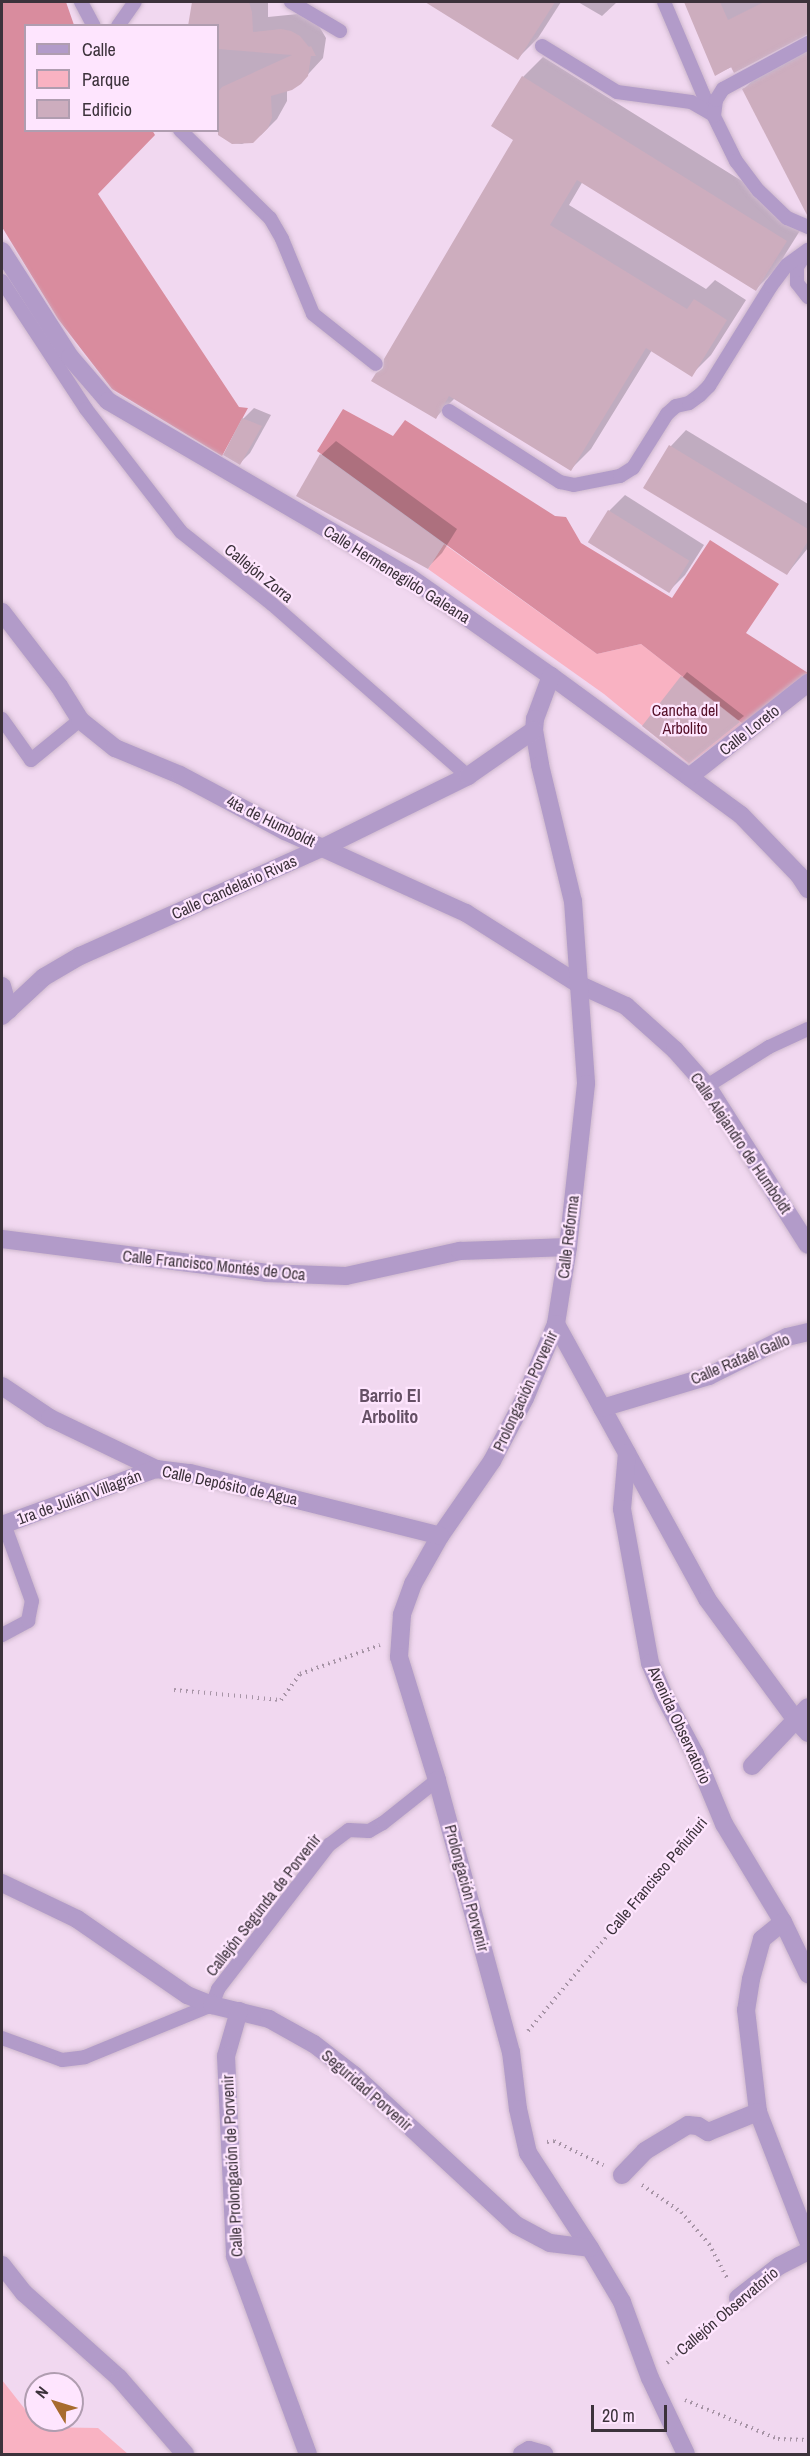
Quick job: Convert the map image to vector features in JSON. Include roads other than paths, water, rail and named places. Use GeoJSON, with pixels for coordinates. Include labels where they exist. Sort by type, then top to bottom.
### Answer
{"type":"FeatureCollection","features":[{"type":"Feature","properties":{"kind":"street","name":"Calle Hermenegildo Galeana"},"geometry":{"type":"LineString","coordinates":[[2,250],[65,363],[108,401],[408,576],[551,676],[741,815],[799,875],[808,890]]}},
{"type":"Feature","properties":{"kind":"street","name":"4ta de Humboldt"},"geometry":{"type":"LineString","coordinates":[[2,612],[59,686],[80,720],[115,748],[180,775],[285,831],[324,846],[466,913],[580,985]]}},
{"type":"Feature","properties":{"kind":"street","name":"Calle Reforma"},"geometry":{"type":"LineString","coordinates":[[551,676],[534,730],[540,765],[573,901],[586,1084],[568,1247],[556,1324]]}},
{"type":"Feature","properties":{"kind":"street","name":"Calle Loreto"},"geometry":{"type":"LineString","coordinates":[[689,777],[808,683]]}},
{"type":"Feature","properties":{"kind":"street","name":"Calle Candelario Rivas"},"geometry":{"type":"LineString","coordinates":[[5,1013],[44,977],[80,956],[324,846],[468,776],[534,730]]}},
{"type":"Feature","properties":{"kind":"street","name":"Calle Alejandro de Humboldt"},"geometry":{"type":"LineString","coordinates":[[580,985],[626,1006],[675,1050],[706,1086],[808,1245]]}},
{"type":"Feature","properties":{"kind":"street"},"geometry":{"type":"LineString","coordinates":[[2,986],[5,1013]]}},
{"type":"Feature","properties":{"kind":"street","name":"Calle Francisco Montés de Oca"},"geometry":{"type":"LineString","coordinates":[[2,1239],[266,1274],[346,1276],[460,1251],[568,1247]]}},
{"type":"Feature","properties":{"kind":"street"},"geometry":{"type":"LineString","coordinates":[[556,1324],[707,1599],[804,1720],[752,1766]]}},
{"type":"Feature","properties":{"kind":"street","name":"Prolongación Porvenir"},"geometry":{"type":"LineString","coordinates":[[556,1324],[525,1398],[492,1461],[440,1536],[413,1584],[402,1615],[399,1657],[437,1780],[511,2052],[518,2109],[528,2151],[622,2302],[652,2382],[686,2454]]}},
{"type":"Feature","properties":{"kind":"street","name":"Calle Rafaél Gallo"},"geometry":{"type":"LineString","coordinates":[[602,1408],[709,1376],[787,1337],[808,1332]]}},
{"type":"Feature","properties":{"kind":"street","name":"Calle Depósito de Agua"},"geometry":{"type":"LineString","coordinates":[[2,1386],[50,1418],[156,1469],[190,1473],[440,1536]]}},
{"type":"Feature","properties":{"kind":"street","name":"Avenida Observatorio"},"geometry":{"type":"LineString","coordinates":[[627,1453],[621,1509],[651,1663],[663,1695],[695,1754],[724,1824],[783,1922],[808,1974]]}},
{"type":"Feature","properties":{"kind":"street","name":"1ra de Julián Villagrán"},"geometry":{"type":"LineString","coordinates":[[3,1524],[156,1469]]}},
{"type":"Feature","properties":{"kind":"street","name":"Seguridad Porvenir"},"geometry":{"type":"LineString","coordinates":[[2,1883],[77,1919],[187,1995],[212,2005],[269,2019],[314,2044],[354,2074],[516,2226],[550,2243],[590,2248]]}},
{"type":"Feature","properties":{"kind":"street"},"geometry":{"type":"LineString","coordinates":[[783,1922],[762,1939],[746,2010],[758,2112],[808,2241]]}},
{"type":"Feature","properties":{"kind":"street","name":"Calle Prolongación de Porvenir"},"geometry":{"type":"LineString","coordinates":[[239,2011],[226,2056],[235,2256],[308,2454]]}},
{"type":"Feature","properties":{"kind":"street"},"geometry":{"type":"LineString","coordinates":[[622,2175],[645,2151],[688,2125],[698,2126],[708,2132],[758,2112]]}},
{"type":"Feature","properties":{"kind":"street","name":"Callejón Observatorio"},"geometry":{"type":"LineString","coordinates":[[738,2298],[779,2266],[808,2251]]}},
{"type":"Feature","properties":{"kind":"street"},"geometry":{"type":"LineString","coordinates":[[2,2265],[24,2293],[119,2378],[185,2454]]}},
{"type":"Feature","properties":{"kind":"street"},"geometry":{"type":"LineString","coordinates":[[522,2454],[529,2450],[544,2454]]}},
{"type":"Feature","properties":{"kind":"lane"},"geometry":{"type":"LineString","coordinates":[[81,2],[93,24]]}},
{"type":"Feature","properties":{"kind":"lane"},"geometry":{"type":"LineString","coordinates":[[119,24],[135,2]]}},
{"type":"Feature","properties":{"kind":"lane"},"geometry":{"type":"LineString","coordinates":[[291,2],[340,31]]}},
{"type":"Feature","properties":{"kind":"lane"},"geometry":{"type":"LineString","coordinates":[[664,2],[736,160],[759,191],[788,218],[808,227]]}},
{"type":"Feature","properties":{"kind":"lane"},"geometry":{"type":"LineString","coordinates":[[714,116],[716,100],[723,89],[808,43]]}},
{"type":"Feature","properties":{"kind":"lane"},"geometry":{"type":"LineString","coordinates":[[542,46],[617,92],[691,102],[714,116]]}},
{"type":"Feature","properties":{"kind":"lane"},"geometry":{"type":"LineString","coordinates":[[182,132],[270,218],[282,239],[313,314],[376,364]]}},
{"type":"Feature","properties":{"kind":"lane"},"geometry":{"type":"LineString","coordinates":[[808,250],[797,267],[797,283],[808,297]]}},
{"type":"Feature","properties":{"kind":"lane"},"geometry":{"type":"LineString","coordinates":[[449,411],[560,482],[574,485],[620,476],[633,468],[667,414],[676,406],[689,403],[709,386],[771,286],[787,265],[808,250]]}},
{"type":"Feature","properties":{"kind":"lane","name":"Callejón Zorra"},"geometry":{"type":"LineString","coordinates":[[2,281],[65,363],[86,409],[181,532],[272,604],[468,776]]}},
{"type":"Feature","properties":{"kind":"lane"},"geometry":{"type":"LineString","coordinates":[[2,719],[31,760],[80,720]]}},
{"type":"Feature","properties":{"kind":"lane"},"geometry":{"type":"LineString","coordinates":[[706,1086],[769,1047],[808,1029]]}},
{"type":"Feature","properties":{"kind":"lane"},"geometry":{"type":"LineString","coordinates":[[2,1635],[28,1621],[32,1601],[3,1524]]}},
{"type":"Feature","properties":{"kind":"lane","name":"Callejón Segunda de Porvenir"},"geometry":{"type":"LineString","coordinates":[[212,2005],[218,1989],[329,1845],[350,1830],[369,1831],[383,1823],[437,1780]]}},
{"type":"Feature","properties":{"kind":"lane"},"geometry":{"type":"LineString","coordinates":[[2,2038],[62,2060],[85,2057],[212,2005]]}},
{"type":"Feature","properties":{"kind":"district","name":"Barrio El Arbolito"},"geometry":{"type":"Point","coordinates":[390,1407]}},
{"type":"Feature","properties":{"kind":"park label","name":"Cancha del Arbolito"},"geometry":{"type":"Point","coordinates":[685,719]}}]}
